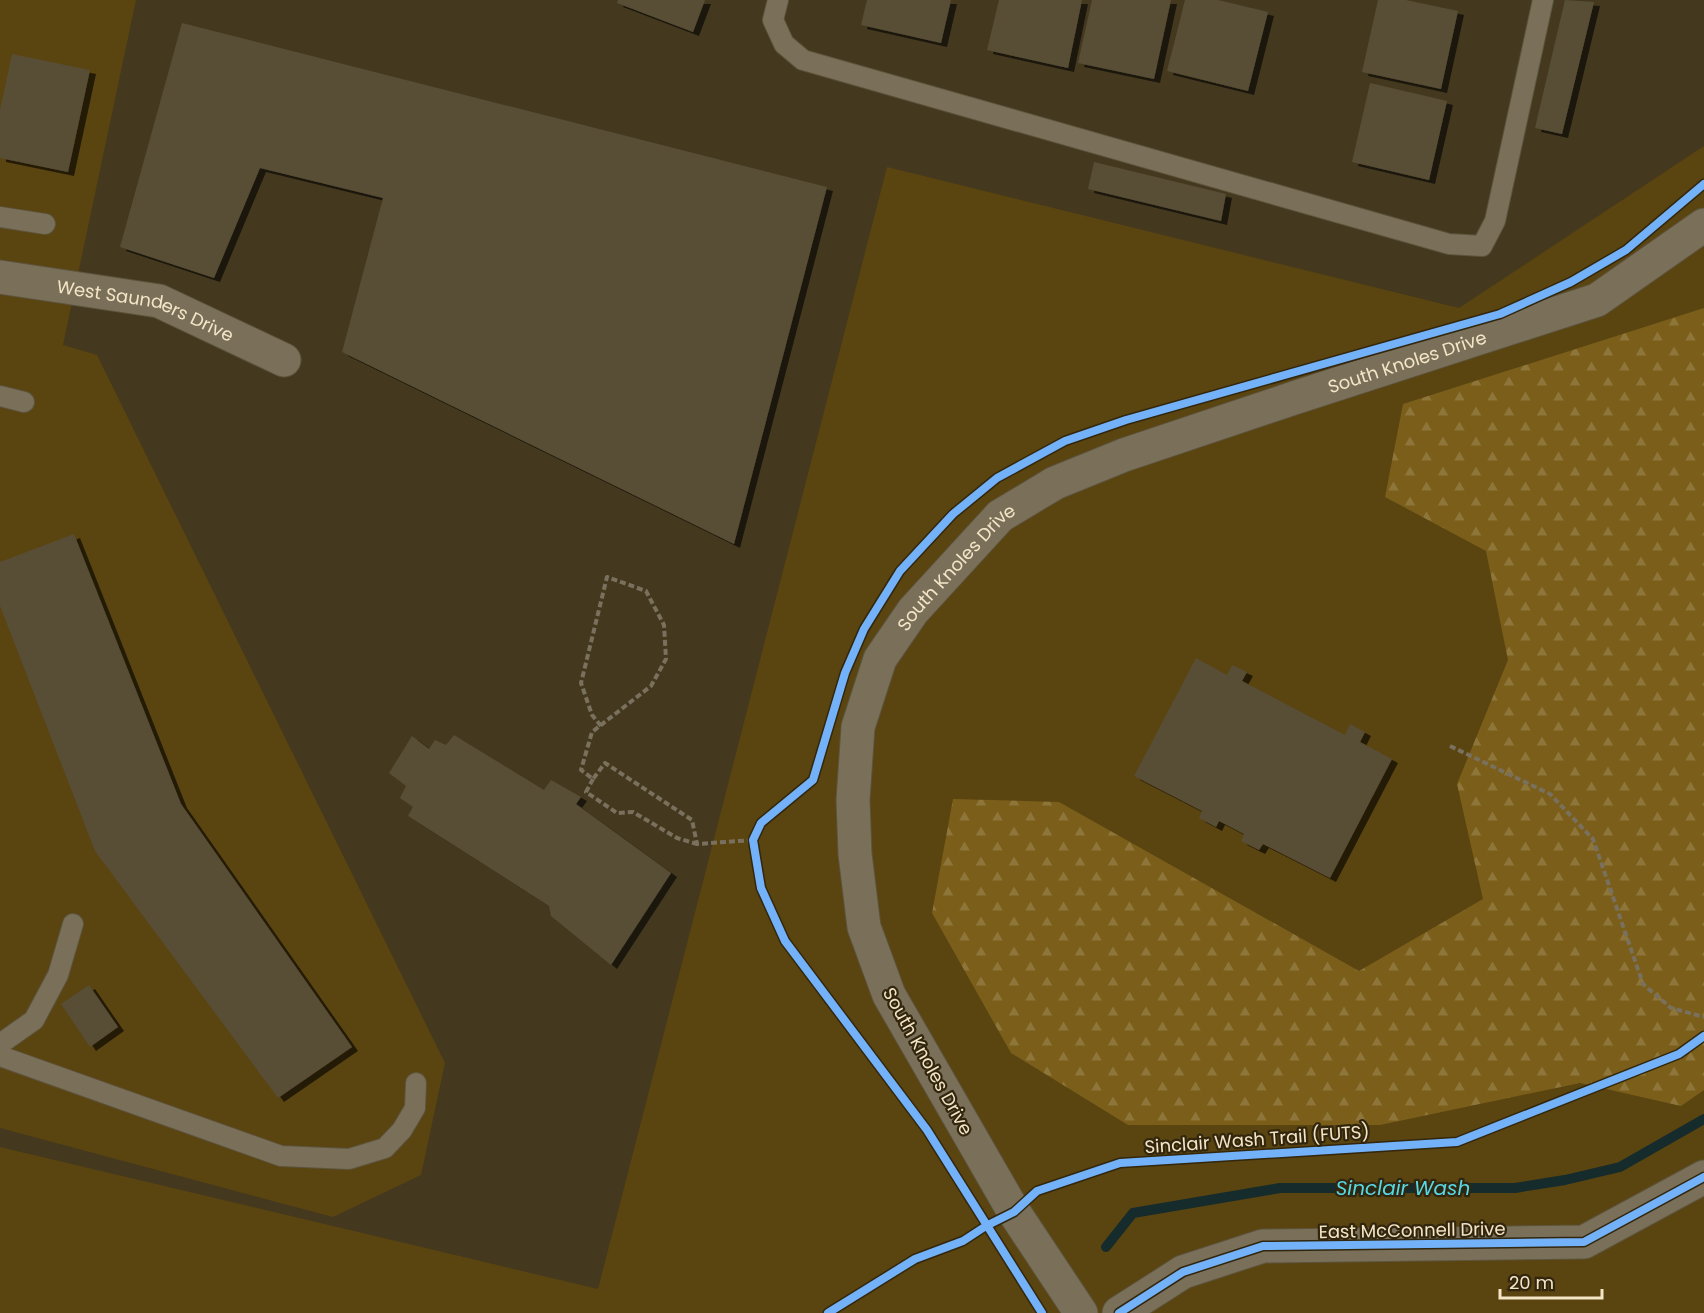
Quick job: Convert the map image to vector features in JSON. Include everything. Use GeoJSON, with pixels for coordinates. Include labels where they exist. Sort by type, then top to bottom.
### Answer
{"type":"FeatureCollection","features":[{"type":"Feature","properties":{"kind":"street","name":"South Knoles Drive"},"geometry":{"type":"LineString","coordinates":[[1081,1313],[1014,1212],[889,994],[864,927],[855,854],[853,789],[858,727],[880,659],[914,611],[1000,516],[1055,483],[1124,455],[1597,300],[1704,225]]}},
{"type":"Feature","properties":{"kind":"street","name":"West Saunders Drive"},"geometry":{"type":"LineString","coordinates":[[0,277],[159,301],[284,360]]}},
{"type":"Feature","properties":{"kind":"street","name":"East McConnell Drive"},"geometry":{"type":"LineString","coordinates":[[1119,1313],[1182,1272],[1263,1246],[1584,1242],[1704,1177]]}},
{"type":"Feature","properties":{"kind":"lane"},"geometry":{"type":"LineString","coordinates":[[778,0],[773,20],[784,44],[803,60],[1449,244],[1482,246],[1495,220],[1543,0]]}},
{"type":"Feature","properties":{"kind":"lane"},"geometry":{"type":"LineString","coordinates":[[0,217],[45,224]]}},
{"type":"Feature","properties":{"kind":"lane"},"geometry":{"type":"LineString","coordinates":[[0,396],[24,402]]}},
{"type":"Feature","properties":{"kind":"lane"},"geometry":{"type":"LineString","coordinates":[[0,1044],[34,1020],[58,975],[72,924]]}},
{"type":"Feature","properties":{"kind":"lane"},"geometry":{"type":"LineString","coordinates":[[0,1056],[280,1156],[349,1159],[385,1148],[402,1130],[415,1108],[416,1083]]}},
{"type":"Feature","properties":{"kind":"path"},"geometry":{"type":"LineString","coordinates":[[593,779],[581,770],[592,732],[601,726],[651,686],[666,659],[664,625],[646,591],[607,577],[581,683],[592,715],[601,726]]}},
{"type":"Feature","properties":{"kind":"path"},"geometry":{"type":"LineString","coordinates":[[1450,746],[1550,794],[1593,839],[1643,984],[1671,1008],[1704,1017]]}},
{"type":"Feature","properties":{"kind":"path"},"geometry":{"type":"LineString","coordinates":[[697,844],[693,820],[605,763],[593,779],[586,792],[617,813],[633,812],[677,838],[697,844],[753,840]]}},
{"type":"Feature","properties":{"kind":"path"},"geometry":{"type":"LineString","coordinates":[[754,850],[753,840],[757,832]]}},
{"type":"Feature","properties":{"kind":"shaded area"},"geometry":{"type":"Polygon","coordinates":[[[0,0],[136,0],[63,345],[97,355],[445,1063],[421,1175],[333,1217],[0,1128],[0,0]]]}},
{"type":"Feature","properties":{"kind":"shaded area"},"geometry":{"type":"Polygon","coordinates":[[[1704,146],[1704,1313],[0,1313],[0,1147],[598,1289],[887,167],[1459,308],[1704,146]]]}},
{"type":"Feature","properties":{"kind":"green space"},"geometry":{"type":"Polygon","coordinates":[[[1704,308],[1704,1090],[1681,1106],[1580,1083],[1380,1125],[1128,1125],[1011,1053],[932,913],[953,799],[1059,802],[1359,971],[1483,899],[1457,784],[1508,660],[1486,551],[1385,497],[1403,404],[1704,308]]]}},
{"type":"Feature","properties":{"kind":"building"},"geometry":{"type":"Polygon","coordinates":[[[618,0],[705,0],[693,32],[617,3],[618,0]]]}},
{"type":"Feature","properties":{"kind":"building"},"geometry":{"type":"Polygon","coordinates":[[[867,0],[951,0],[941,43],[861,25],[867,0]]]}},
{"type":"Feature","properties":{"kind":"building"},"geometry":{"type":"Polygon","coordinates":[[[999,0],[1082,0],[1068,68],[987,50],[999,0]]]}},
{"type":"Feature","properties":{"kind":"building"},"geometry":{"type":"Polygon","coordinates":[[[1092,0],[1171,0],[1154,79],[1078,63],[1092,0]]]}},
{"type":"Feature","properties":{"kind":"building"},"geometry":{"type":"Polygon","coordinates":[[[1185,0],[1218,0],[1268,12],[1248,91],[1167,71],[1185,0]]]}},
{"type":"Feature","properties":{"kind":"building"},"geometry":{"type":"Polygon","coordinates":[[[1378,0],[1406,0],[1458,11],[1441,89],[1362,72],[1378,0]]]}},
{"type":"Feature","properties":{"kind":"building"},"geometry":{"type":"Polygon","coordinates":[[[1565,0],[1594,2],[1562,134],[1535,128],[1565,0]]]}},
{"type":"Feature","properties":{"kind":"building"},"geometry":{"type":"Polygon","coordinates":[[[182,23],[827,187],[734,544],[342,352],[383,198],[260,168],[214,278],[120,247],[182,23]]]}},
{"type":"Feature","properties":{"kind":"building"},"geometry":{"type":"Polygon","coordinates":[[[12,54],[90,70],[68,172],[0,158],[0,110],[12,54]]]}},
{"type":"Feature","properties":{"kind":"building"},"geometry":{"type":"Polygon","coordinates":[[[1370,83],[1447,101],[1429,180],[1352,162],[1370,83]]]}},
{"type":"Feature","properties":{"kind":"building"},"geometry":{"type":"Polygon","coordinates":[[[1094,162],[1226,194],[1221,221],[1088,189],[1094,162]]]}},
{"type":"Feature","properties":{"kind":"building"},"geometry":{"type":"Polygon","coordinates":[[[74,534],[181,804],[352,1047],[278,1098],[95,851],[0,606],[0,562],[74,534]]]}},
{"type":"Feature","properties":{"kind":"building"},"geometry":{"type":"Polygon","coordinates":[[[1196,658],[1227,675],[1232,665],[1247,672],[1242,681],[1345,735],[1350,724],[1365,732],[1360,742],[1392,759],[1330,878],[1263,844],[1259,850],[1241,841],[1244,834],[1219,821],[1216,827],[1199,818],[1202,811],[1134,776],[1196,658]]]}},
{"type":"Feature","properties":{"kind":"building"},"geometry":{"type":"Polygon","coordinates":[[[454,735],[544,790],[551,780],[581,797],[576,804],[671,873],[611,965],[551,916],[549,906],[408,816],[413,807],[400,798],[406,786],[389,773],[412,736],[429,749],[435,740],[446,745],[454,735]]]}},
{"type":"Feature","properties":{"kind":"building"},"geometry":{"type":"Polygon","coordinates":[[[89,985],[118,1027],[90,1047],[61,1004],[89,985]]]}},
{"type":"Feature","properties":{"kind":"waterway","name":"Sinclair Wash"},"geometry":{"type":"LineString","coordinates":[[1106,1247],[1133,1213],[1280,1188],[1515,1188],[1565,1180],[1620,1167],[1704,1119]]}},
{"type":"Feature","properties":{"kind":"cycle path"},"geometry":{"type":"LineString","coordinates":[[1042,1313],[927,1130],[785,941],[761,888],[753,840],[761,823],[813,780],[845,673],[864,629],[900,571],[953,514],[997,478],[1065,441],[1126,420],[1500,314],[1571,282],[1626,250],[1704,184]]}},
{"type":"Feature","properties":{"kind":"cycle path","name":"Sinclair Wash Trail (FUTS)"},"geometry":{"type":"LineString","coordinates":[[828,1313],[915,1259],[963,1241],[1014,1212],[1037,1191],[1120,1163],[1457,1142],[1679,1054],[1704,1036]]}},
{"type":"Feature","properties":{"kind":"cycle path"},"geometry":{"type":"LineString","coordinates":[[1119,1313],[1183,1272],[1263,1246],[1584,1242],[1704,1177]]}}]}
